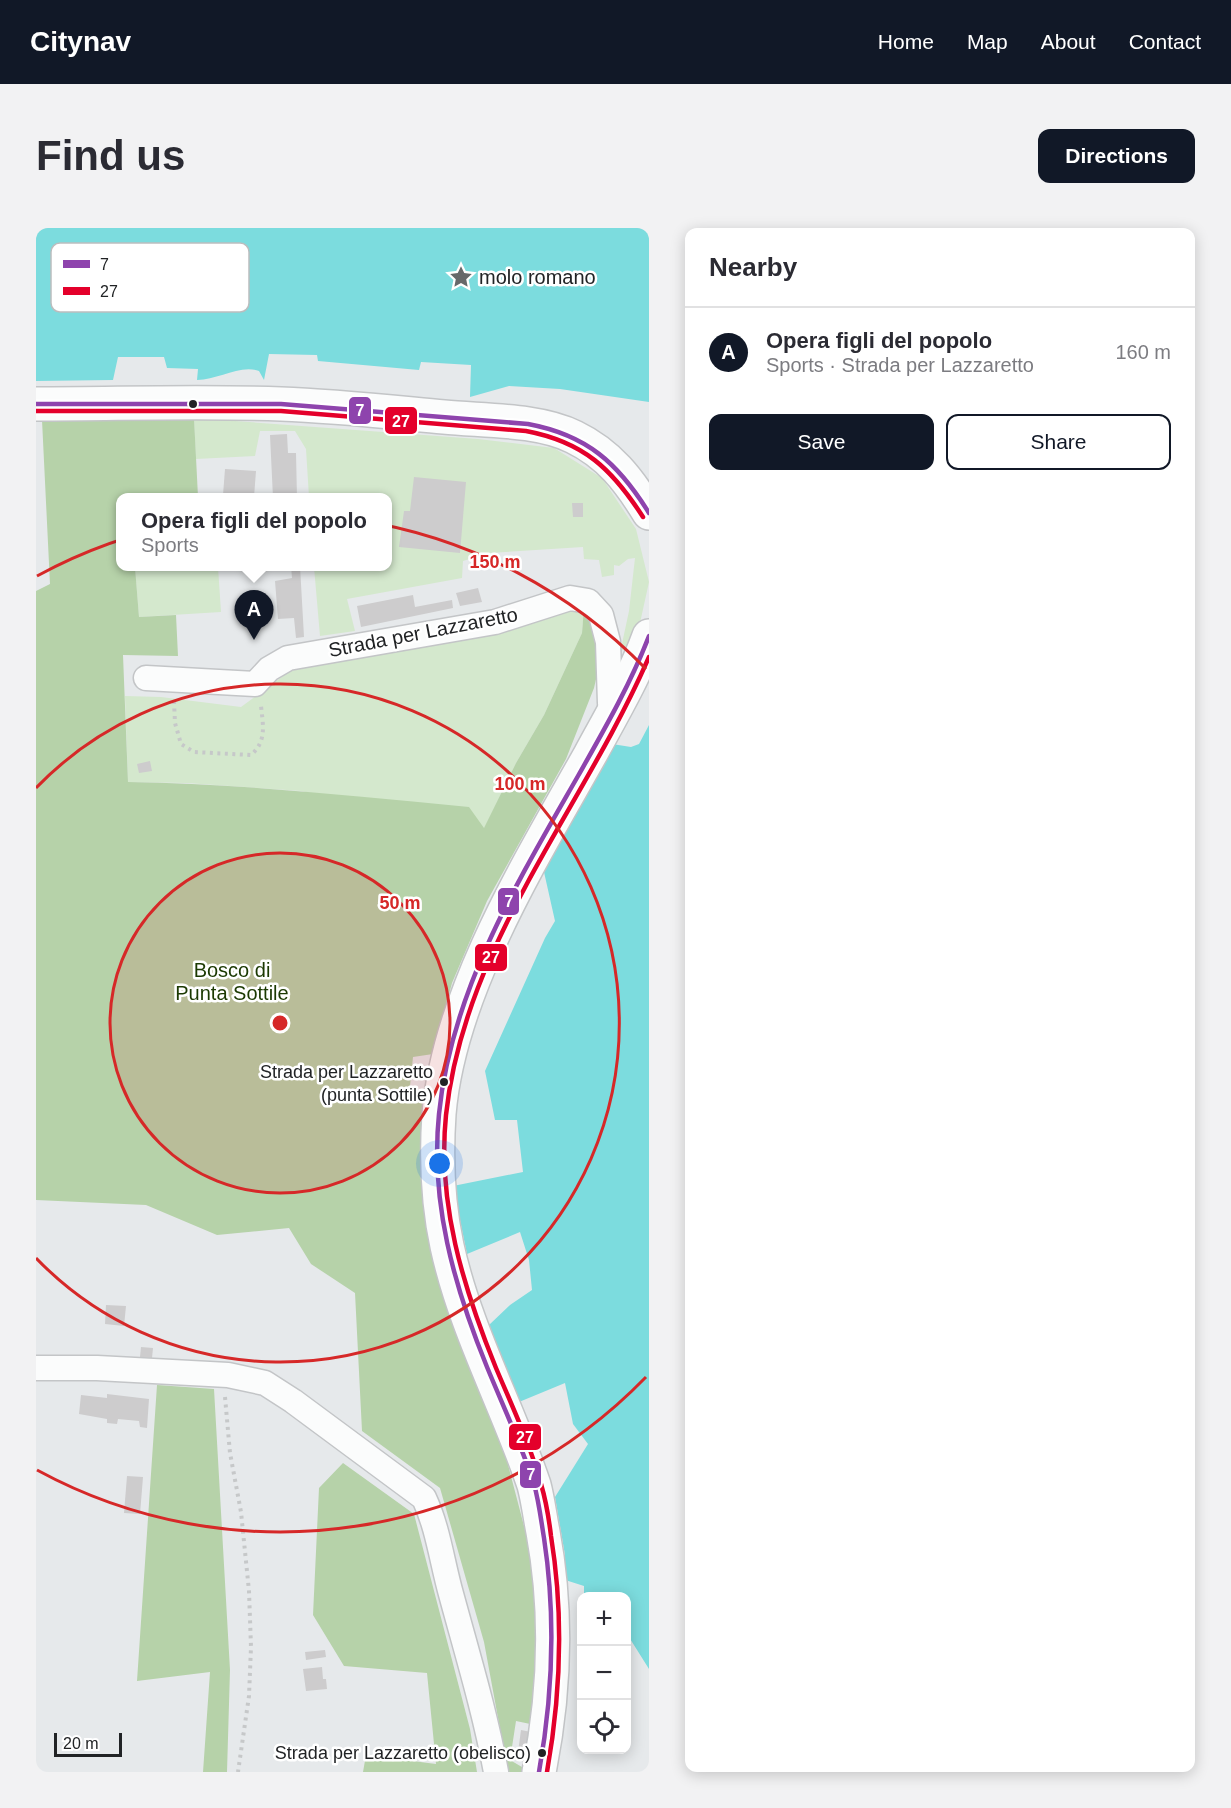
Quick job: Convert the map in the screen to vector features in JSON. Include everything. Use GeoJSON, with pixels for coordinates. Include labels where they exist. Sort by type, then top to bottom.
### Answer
{"type":"FeatureCollection","features":[{"type":"Feature","properties":{"kind":"main road"},"geometry":{"type":"LineString","coordinates":[[36,405],[207,402],[284,404],[483,420],[553,429],[574,437],[603,455],[624,475],[649,513]]}},
{"type":"Feature","properties":{"kind":"main road"},"geometry":{"type":"LineString","coordinates":[[539,1772],[547,1733],[552,1687],[554,1641],[549,1564],[534,1487],[463,1301],[447,1246],[438,1187],[439,1113],[451,1046],[482,962],[501,920],[641,659],[649,636]]}},
{"type":"Feature","properties":{"kind":"street","name":"Strada per Lazzaretto"},"geometry":{"type":"LineString","coordinates":[[255,684],[269,669],[288,658],[495,622],[570,598],[588,601],[601,615],[608,642],[608,691],[614,711]]}},
{"type":"Feature","properties":{"kind":"street"},"geometry":{"type":"LineString","coordinates":[[146,678],[255,684]]}},
{"type":"Feature","properties":{"kind":"street"},"geometry":{"type":"LineString","coordinates":[[36,1368],[97,1368],[228,1375],[265,1383],[293,1401],[424,1498],[432,1514],[447,1580],[490,1739],[496,1772]]}},
{"type":"Feature","properties":{"kind":"path"},"geometry":{"type":"LineString","coordinates":[[175,679],[174,704],[181,744],[194,752],[251,755],[260,747],[263,728],[261,703],[255,684]]}},
{"type":"Feature","properties":{"kind":"path"},"geometry":{"type":"LineString","coordinates":[[228,1375],[224,1401],[243,1535],[249,1591],[251,1647],[249,1696],[238,1772]]}},
{"type":"Feature","properties":{"kind":"green space"},"geometry":{"type":"Polygon","coordinates":[[[194,418],[478,439],[554,448],[602,478],[636,529],[649,582],[638,632],[620,653],[629,611],[635,558],[628,559],[619,566],[614,565],[614,575],[602,577],[599,560],[584,559],[583,547],[489,553],[463,561],[462,578],[347,599],[355,631],[320,636],[314,571],[392,571],[392,493],[309,493],[306,449],[295,431],[260,431],[255,456],[196,459],[194,418]]]}},
{"type":"Feature","properties":{"kind":"green space","name":"Bosco di Punta Sottile"},"geometry":{"type":"Polygon","coordinates":[[[194,418],[198,493],[116,493],[116,571],[135,571],[139,617],[176,615],[178,656],[123,655],[128,782],[256,788],[469,807],[484,828],[516,763],[544,715],[582,633],[584,607],[598,630],[602,653],[594,688],[566,759],[487,901],[452,983],[433,1054],[413,1057],[409,1096],[425,1101],[422,1140],[428,1238],[506,1457],[535,1568],[535,1725],[516,1721],[510,1760],[527,1772],[508,1772],[484,1642],[440,1488],[362,1431],[355,1293],[311,1264],[289,1228],[217,1235],[146,1205],[36,1200],[36,591],[50,584],[42,420],[194,418]]]}},
{"type":"Feature","properties":{"kind":"green space"},"geometry":{"type":"Polygon","coordinates":[[[135,571],[218,571],[221,612],[139,617],[135,571]]]}},
{"type":"Feature","properties":{"kind":"green space"},"geometry":{"type":"Polygon","coordinates":[[[584,607],[582,633],[544,715],[516,763],[484,829],[301,791],[186,783],[128,782],[125,696],[161,697],[241,707],[290,671],[484,633],[584,607]]]}},
{"type":"Feature","properties":{"kind":"green space"},"geometry":{"type":"Polygon","coordinates":[[[157,1385],[214,1389],[230,1670],[227,1772],[203,1772],[210,1672],[137,1681],[157,1385]]]}},
{"type":"Feature","properties":{"kind":"green space"},"geometry":{"type":"Polygon","coordinates":[[[343,1463],[414,1514],[470,1729],[477,1772],[363,1772],[366,1755],[436,1764],[427,1673],[344,1666],[313,1615],[319,1488],[343,1463]]]}},
{"type":"Feature","properties":{"kind":"water"},"geometry":{"type":"Polygon","coordinates":[[[36,228],[649,228],[649,402],[560,389],[509,386],[470,397],[471,365],[421,362],[419,370],[318,361],[317,355],[269,354],[264,380],[259,371],[244,369],[197,380],[198,369],[167,368],[164,357],[118,357],[113,380],[36,381],[36,228]]]}},
{"type":"Feature","properties":{"kind":"water"},"geometry":{"type":"Polygon","coordinates":[[[649,725],[649,1669],[631,1640],[631,1592],[584,1592],[584,1586],[559,1578],[565,1555],[555,1497],[588,1444],[573,1424],[565,1383],[519,1402],[489,1325],[510,1305],[532,1290],[529,1260],[520,1232],[467,1254],[453,1186],[523,1172],[517,1120],[495,1120],[485,1071],[545,938],[555,921],[544,872],[612,744],[631,747],[639,744],[649,725]]]}},
{"type":"Feature","properties":{"kind":"building"},"geometry":{"type":"Polygon","coordinates":[[[287,434],[288,453],[296,453],[297,493],[273,493],[270,435],[287,434]]]}},
{"type":"Feature","properties":{"kind":"building"},"geometry":{"type":"Polygon","coordinates":[[[225,469],[256,471],[254,493],[223,493],[225,469]]]}},
{"type":"Feature","properties":{"kind":"building"},"geometry":{"type":"Polygon","coordinates":[[[414,477],[466,482],[460,553],[399,547],[404,511],[410,511],[414,477]]]}},
{"type":"Feature","properties":{"kind":"building"},"geometry":{"type":"Polygon","coordinates":[[[572,503],[583,503],[583,517],[573,517],[572,503]]]}},
{"type":"Feature","properties":{"kind":"building"},"geometry":{"type":"Polygon","coordinates":[[[291,571],[300,571],[304,637],[296,638],[294,618],[278,619],[275,581],[292,578],[291,571]]]}},
{"type":"Feature","properties":{"kind":"building"},"geometry":{"type":"Polygon","coordinates":[[[478,588],[482,602],[460,606],[456,593],[478,588]]]}},
{"type":"Feature","properties":{"kind":"building"},"geometry":{"type":"Polygon","coordinates":[[[413,595],[415,607],[452,600],[453,608],[361,627],[357,606],[413,595]]]}},
{"type":"Feature","properties":{"kind":"building"},"geometry":{"type":"Polygon","coordinates":[[[150,761],[152,771],[139,773],[137,764],[150,761]]]}},
{"type":"Feature","properties":{"kind":"building"},"geometry":{"type":"Polygon","coordinates":[[[106,1305],[126,1306],[124,1326],[105,1324],[106,1305]]]}},
{"type":"Feature","properties":{"kind":"building"},"geometry":{"type":"Polygon","coordinates":[[[141,1347],[153,1348],[152,1358],[140,1357],[141,1347]]]}},
{"type":"Feature","properties":{"kind":"building"},"geometry":{"type":"Polygon","coordinates":[[[107,1394],[149,1399],[147,1428],[140,1427],[139,1421],[118,1419],[117,1424],[107,1423],[107,1419],[79,1414],[81,1395],[107,1398],[107,1394]]]}},
{"type":"Feature","properties":{"kind":"building"},"geometry":{"type":"Polygon","coordinates":[[[127,1476],[143,1477],[140,1514],[124,1513],[127,1476]]]}},
{"type":"Feature","properties":{"kind":"building"},"geometry":{"type":"Polygon","coordinates":[[[325,1650],[326,1657],[306,1660],[305,1652],[325,1650]]]}},
{"type":"Feature","properties":{"kind":"building"},"geometry":{"type":"Polygon","coordinates":[[[322,1667],[327,1689],[306,1691],[303,1669],[322,1667]]]}},
{"type":"Feature","properties":{"kind":"building"},"geometry":{"type":"Polygon","coordinates":[[[521,1730],[531,1732],[527,1753],[518,1752],[521,1730]]]}},
{"type":"Feature","properties":{"kind":"transit line","name":"7"},"geometry":{"type":"LineString","coordinates":[[36,404],[281,404],[528,424],[567,436],[599,454],[625,480],[649,513]]}},
{"type":"Feature","properties":{"kind":"transit line","name":"27"},"geometry":{"type":"LineString","coordinates":[[36,411],[281,411],[526,431],[564,442],[595,460],[620,485],[643,517]]}},
{"type":"Feature","properties":{"kind":"transit line","name":"7"},"geometry":{"type":"LineString","coordinates":[[539,1772],[550,1685],[551,1655],[548,1568],[539,1504],[518,1440],[475,1336],[455,1275],[447,1243],[438,1179],[439,1114],[446,1068],[457,1024],[472,981],[511,897],[616,707],[649,636]]}},
{"type":"Feature","properties":{"kind":"transit line","name":"27"},"geometry":{"type":"LineString","coordinates":[[547,1772],[558,1684],[559,1654],[558,1596],[549,1523],[537,1469],[484,1337],[463,1276],[455,1244],[445,1180],[446,1115],[457,1052],[476,993],[501,935],[529,879],[622,713],[649,657]]}},
{"type":"Feature","properties":{"kind":"place","name":"molo romano"},"geometry":{"type":"Point","coordinates":[461,277]}},
{"type":"Feature","properties":{"kind":"place","name":"Opera figli del popolo"},"geometry":{"type":"Point","coordinates":[254,640]}},
{"type":"Feature","properties":{"kind":"place","name":"Strada per Lazzaretto (punta Sottile)"},"geometry":{"type":"Point","coordinates":[444,1082]}},
{"type":"Feature","properties":{"kind":"place","name":"Strada per Lazzaretto (obelisco)"},"geometry":{"type":"Point","coordinates":[542,1753]}}]}
